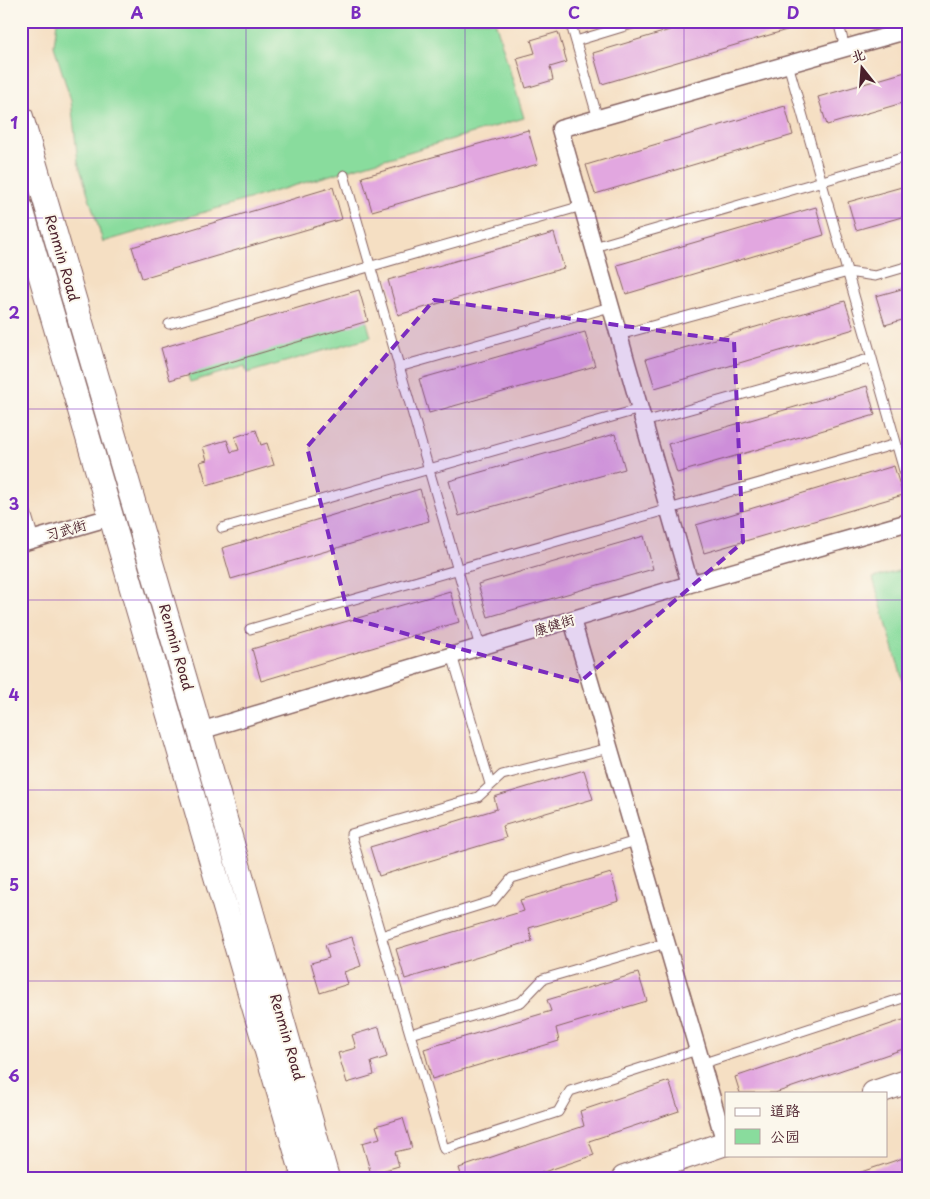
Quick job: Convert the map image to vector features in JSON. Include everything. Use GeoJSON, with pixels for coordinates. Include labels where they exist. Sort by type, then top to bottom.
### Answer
{"type":"FeatureCollection","features":[{"type":"Feature","properties":{"kind":"main road","name":"Renmin Road"},"geometry":{"type":"LineString","coordinates":[[21,117],[200,731],[327,1178]]}},
{"type":"Feature","properties":{"kind":"main road","name":"Renmin Road"},"geometry":{"type":"LineString","coordinates":[[21,208],[304,1178]]}},
{"type":"Feature","properties":{"kind":"main road"},"geometry":{"type":"LineString","coordinates":[[877,1092],[909,1081]]}},
{"type":"Feature","properties":{"kind":"main road"},"geometry":{"type":"LineString","coordinates":[[624,1178],[725,1143]]}},
{"type":"Feature","properties":{"kind":"street"},"geometry":{"type":"LineString","coordinates":[[690,584],[560,129],[909,30]]}},
{"type":"Feature","properties":{"kind":"street","name":"习武街"},"geometry":{"type":"LineString","coordinates":[[28,541],[111,517]]}},
{"type":"Feature","properties":{"kind":"street","name":"康健街"},"geometry":{"type":"LineString","coordinates":[[200,731],[690,584],[909,522]]}},
{"type":"Feature","properties":{"kind":"street"},"geometry":{"type":"LineString","coordinates":[[572,620],[725,1143]]}},
{"type":"Feature","properties":{"kind":"lane"},"geometry":{"type":"LineString","coordinates":[[570,21],[598,119]]}},
{"type":"Feature","properties":{"kind":"lane"},"geometry":{"type":"LineString","coordinates":[[576,41],[642,21]]}},
{"type":"Feature","properties":{"kind":"lane"},"geometry":{"type":"LineString","coordinates":[[838,21],[845,48]]}},
{"type":"Feature","properties":{"kind":"lane"},"geometry":{"type":"LineString","coordinates":[[788,64],[909,488]]}},
{"type":"Feature","properties":{"kind":"lane"},"geometry":{"type":"LineString","coordinates":[[594,247],[909,156]]}},
{"type":"Feature","properties":{"kind":"lane"},"geometry":{"type":"LineString","coordinates":[[344,174],[480,647]]}},
{"type":"Feature","properties":{"kind":"lane"},"geometry":{"type":"LineString","coordinates":[[169,324],[582,206]]}},
{"type":"Feature","properties":{"kind":"lane"},"geometry":{"type":"LineString","coordinates":[[619,336],[848,272],[875,276],[909,266]]}},
{"type":"Feature","properties":{"kind":"lane"},"geometry":{"type":"LineString","coordinates":[[399,367],[610,307]]}},
{"type":"Feature","properties":{"kind":"lane"},"geometry":{"type":"LineString","coordinates":[[222,528],[428,468],[872,358]]}},
{"type":"Feature","properties":{"kind":"lane"},"geometry":{"type":"LineString","coordinates":[[250,629],[896,444]]}},
{"type":"Feature","properties":{"kind":"lane"},"geometry":{"type":"LineString","coordinates":[[21,496],[28,541]]}},
{"type":"Feature","properties":{"kind":"lane"},"geometry":{"type":"LineString","coordinates":[[452,655],[490,784]]}},
{"type":"Feature","properties":{"kind":"lane"},"geometry":{"type":"LineString","coordinates":[[609,748],[502,774],[478,798],[351,834],[444,1149],[558,1112],[570,1092],[909,996]]}},
{"type":"Feature","properties":{"kind":"lane"},"geometry":{"type":"LineString","coordinates":[[380,936],[493,901],[512,878],[636,841]]}},
{"type":"Feature","properties":{"kind":"lane"},"geometry":{"type":"LineString","coordinates":[[410,1034],[521,1002],[543,980],[666,943]]}},
{"type":"Feature","properties":{"kind":"highlighted area"},"geometry":{"type":"Polygon","coordinates":[[[434,300],[734,341],[743,542],[580,682],[349,618],[307,447],[434,300]]]}},
{"type":"Feature","properties":{"kind":"green space"},"geometry":{"type":"Polygon","coordinates":[[[57,21],[495,21],[524,118],[103,242],[78,162],[71,101],[54,46],[57,21]]]}},
{"type":"Feature","properties":{"kind":"green space"},"geometry":{"type":"Polygon","coordinates":[[[366,319],[371,337],[247,373],[245,366],[190,382],[187,372],[366,319]]]}},
{"type":"Feature","properties":{"kind":"green space"},"geometry":{"type":"Polygon","coordinates":[[[909,568],[909,702],[873,578],[909,568]]]}},
{"type":"Feature","properties":{"kind":"building"},"geometry":{"type":"Polygon","coordinates":[[[700,21],[814,22],[602,84],[593,53],[700,21]]]}},
{"type":"Feature","properties":{"kind":"building"},"geometry":{"type":"Polygon","coordinates":[[[558,32],[567,62],[550,67],[553,80],[526,88],[517,58],[535,53],[531,40],[558,32]]]}},
{"type":"Feature","properties":{"kind":"building"},"geometry":{"type":"Polygon","coordinates":[[[909,71],[909,101],[827,125],[818,97],[909,71]]]}},
{"type":"Feature","properties":{"kind":"building"},"geometry":{"type":"Polygon","coordinates":[[[785,106],[793,135],[595,194],[586,165],[785,106]]]}},
{"type":"Feature","properties":{"kind":"building"},"geometry":{"type":"Polygon","coordinates":[[[528,130],[538,164],[372,211],[362,177],[528,130]]]}},
{"type":"Feature","properties":{"kind":"building"},"geometry":{"type":"Polygon","coordinates":[[[909,185],[909,215],[856,230],[848,202],[909,185]]]}},
{"type":"Feature","properties":{"kind":"building"},"geometry":{"type":"Polygon","coordinates":[[[333,187],[342,219],[142,278],[132,247],[333,187]]]}},
{"type":"Feature","properties":{"kind":"building"},"geometry":{"type":"Polygon","coordinates":[[[816,207],[824,235],[626,294],[617,265],[816,207]]]}},
{"type":"Feature","properties":{"kind":"building"},"geometry":{"type":"Polygon","coordinates":[[[554,233],[564,268],[398,315],[388,280],[554,233]]]}},
{"type":"Feature","properties":{"kind":"building"},"geometry":{"type":"Polygon","coordinates":[[[909,287],[909,318],[885,325],[876,296],[909,287]]]}},
{"type":"Feature","properties":{"kind":"building"},"geometry":{"type":"Polygon","coordinates":[[[359,290],[368,321],[170,380],[161,348],[359,290]]]}},
{"type":"Feature","properties":{"kind":"building"},"geometry":{"type":"Polygon","coordinates":[[[845,301],[854,329],[655,388],[646,359],[845,301]]]}},
{"type":"Feature","properties":{"kind":"building"},"geometry":{"type":"Polygon","coordinates":[[[585,332],[595,366],[429,413],[419,379],[585,332]]]}},
{"type":"Feature","properties":{"kind":"building"},"geometry":{"type":"Polygon","coordinates":[[[867,386],[875,415],[677,473],[668,444],[867,386]]]}},
{"type":"Feature","properties":{"kind":"building"},"geometry":{"type":"Polygon","coordinates":[[[256,430],[261,445],[267,443],[274,465],[207,485],[200,462],[207,460],[203,447],[227,440],[231,452],[239,450],[235,437],[256,430]]]}},
{"type":"Feature","properties":{"kind":"building"},"geometry":{"type":"Polygon","coordinates":[[[615,434],[625,469],[459,516],[449,481],[615,434]]]}},
{"type":"Feature","properties":{"kind":"building"},"geometry":{"type":"Polygon","coordinates":[[[894,466],[903,495],[704,553],[696,525],[894,466]]]}},
{"type":"Feature","properties":{"kind":"building"},"geometry":{"type":"Polygon","coordinates":[[[420,489],[429,521],[231,579],[222,548],[420,489]]]}},
{"type":"Feature","properties":{"kind":"building"},"geometry":{"type":"Polygon","coordinates":[[[644,536],[653,569],[488,617],[478,584],[644,536]]]}},
{"type":"Feature","properties":{"kind":"building"},"geometry":{"type":"Polygon","coordinates":[[[450,591],[459,622],[261,681],[252,649],[450,591]]]}},
{"type":"Feature","properties":{"kind":"building"},"geometry":{"type":"Polygon","coordinates":[[[584,770],[593,799],[502,826],[506,838],[379,876],[370,847],[497,809],[494,797],[584,770]]]}},
{"type":"Feature","properties":{"kind":"building"},"geometry":{"type":"Polygon","coordinates":[[[611,873],[619,901],[529,928],[532,941],[405,979],[396,949],[524,911],[520,900],[611,873]]]}},
{"type":"Feature","properties":{"kind":"building"},"geometry":{"type":"Polygon","coordinates":[[[352,937],[361,966],[344,972],[348,984],[320,993],[311,963],[329,958],[325,945],[352,937]]]}},
{"type":"Feature","properties":{"kind":"building"},"geometry":{"type":"Polygon","coordinates":[[[638,973],[647,1001],[556,1028],[559,1041],[432,1079],[424,1049],[551,1011],[547,1000],[638,973]]]}},
{"type":"Feature","properties":{"kind":"building"},"geometry":{"type":"Polygon","coordinates":[[[909,1018],[909,1047],[778,1092],[740,1092],[735,1077],[909,1018]]]}},
{"type":"Feature","properties":{"kind":"building"},"geometry":{"type":"Polygon","coordinates":[[[379,1027],[387,1057],[371,1062],[374,1075],[347,1083],[338,1053],[356,1048],[352,1035],[379,1027]]]}},
{"type":"Feature","properties":{"kind":"building"},"geometry":{"type":"Polygon","coordinates":[[[669,1081],[679,1111],[589,1141],[594,1155],[526,1178],[462,1178],[459,1168],[584,1126],[580,1111],[669,1081]]]}},
{"type":"Feature","properties":{"kind":"building"},"geometry":{"type":"Polygon","coordinates":[[[403,1118],[412,1148],[395,1152],[399,1166],[371,1174],[362,1143],[380,1138],[376,1126],[403,1118]]]}},
{"type":"Feature","properties":{"kind":"building"},"geometry":{"type":"Polygon","coordinates":[[[909,1156],[909,1178],[846,1178],[846,1177],[909,1156]]]}}]}
